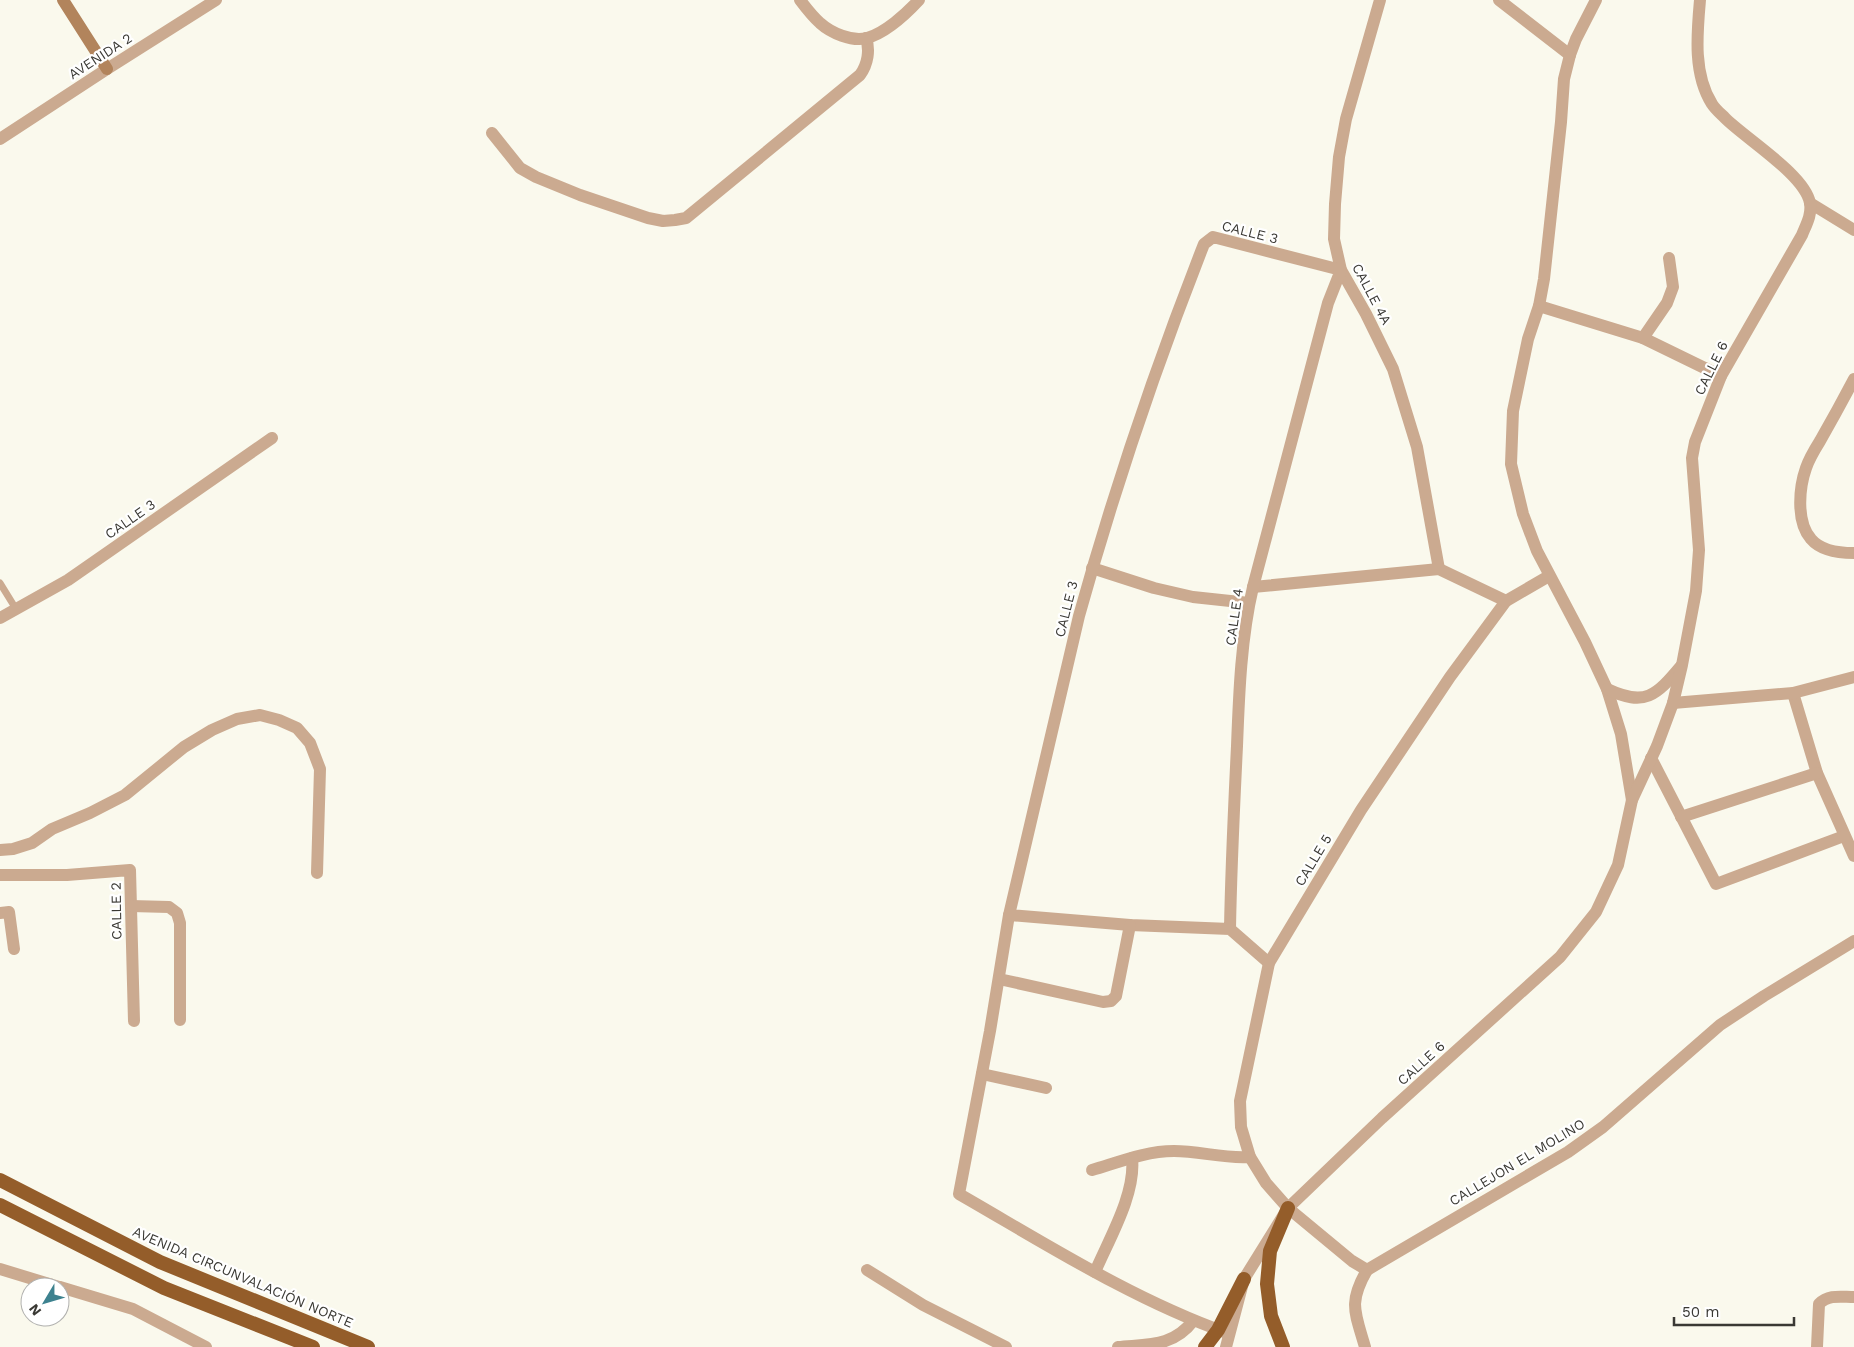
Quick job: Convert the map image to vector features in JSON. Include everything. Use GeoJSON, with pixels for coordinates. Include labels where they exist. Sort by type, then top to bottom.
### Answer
{"type":"FeatureCollection","features":[{"type":"Feature","properties":{"kind":"highway","name":"AVENIDA CIRCUNVALACIÓN NORTE"},"geometry":{"type":"LineString","coordinates":[[0,1180],[160,1262],[368,1347]]}},
{"type":"Feature","properties":{"kind":"highway"},"geometry":{"type":"LineString","coordinates":[[0,1205],[164,1288],[313,1347]]}},
{"type":"Feature","properties":{"kind":"highway"},"geometry":{"type":"LineString","coordinates":[[1283,1347],[1271,1316],[1267,1284],[1270,1252],[1288,1208]]}},
{"type":"Feature","properties":{"kind":"highway"},"geometry":{"type":"LineString","coordinates":[[1205,1347],[1223,1332],[1244,1279]]}},
{"type":"Feature","properties":{"kind":"main road"},"geometry":{"type":"LineString","coordinates":[[63,0],[107,69]]}},
{"type":"Feature","properties":{"kind":"street","name":"AVENIDA 2"},"geometry":{"type":"LineString","coordinates":[[0,139],[216,0]]}},
{"type":"Feature","properties":{"kind":"street"},"geometry":{"type":"LineString","coordinates":[[800,0],[821,24],[832,32],[854,39],[866,38],[885,28],[906,14],[919,0]]}},
{"type":"Feature","properties":{"kind":"street","name":"CALLE 4A"},"geometry":{"type":"LineString","coordinates":[[1380,0],[1346,119],[1339,157],[1334,239],[1341,270],[1366,314],[1392,369],[1417,447],[1440,569]]}},
{"type":"Feature","properties":{"kind":"street"},"geometry":{"type":"LineString","coordinates":[[1500,0],[1570,55]]}},
{"type":"Feature","properties":{"kind":"street","name":"CALLE 6"},"geometry":{"type":"LineString","coordinates":[[1596,0],[1570,55],[1564,79],[1548,242],[1539,306],[1528,339],[1513,411],[1511,464],[1522,514],[1549,576],[1585,642],[1607,689],[1621,734],[1632,800]]}},
{"type":"Feature","properties":{"kind":"street"},"geometry":{"type":"LineString","coordinates":[[1700,0],[1698,56],[1702,83],[1712,106],[1793,175],[1804,186],[1810,203],[1854,230]]}},
{"type":"Feature","properties":{"kind":"street"},"geometry":{"type":"LineString","coordinates":[[492,133],[520,168],[536,177],[580,195],[648,218],[676,220],[686,218],[860,75],[864,69],[869,48],[866,38]]}},
{"type":"Feature","properties":{"kind":"street","name":"CALLE 6"},"geometry":{"type":"LineString","coordinates":[[1244,1279],[1288,1208],[1389,1112],[1560,957],[1596,912],[1618,865],[1632,800],[1652,758],[1673,703],[1682,665],[1696,591],[1699,550],[1692,458],[1695,442],[1721,376],[1802,236],[1809,218],[1810,203]]}},
{"type":"Feature","properties":{"kind":"street","name":"CALLE 3"},"geometry":{"type":"LineString","coordinates":[[1095,1272],[959,1194],[1009,916],[1079,616],[1092,568],[1166,341],[1204,244],[1213,238],[1341,270]]}},
{"type":"Feature","properties":{"kind":"street"},"geometry":{"type":"LineString","coordinates":[[1643,338],[1667,303],[1673,287],[1669,258]]}},
{"type":"Feature","properties":{"kind":"street","name":"CALLE 4"},"geometry":{"type":"LineString","coordinates":[[1230,929],[1239,696],[1249,603],[1328,303],[1341,270]]}},
{"type":"Feature","properties":{"kind":"street"},"geometry":{"type":"LineString","coordinates":[[1539,306],[1643,338],[1721,376]]}},
{"type":"Feature","properties":{"kind":"street"},"geometry":{"type":"LineString","coordinates":[[1854,380],[1806,467],[1800,505],[1803,523],[1811,539],[1822,547],[1837,552],[1854,553]]}},
{"type":"Feature","properties":{"kind":"street","name":"CALLE 3"},"geometry":{"type":"LineString","coordinates":[[0,618],[68,580],[272,438]]}},
{"type":"Feature","properties":{"kind":"street"},"geometry":{"type":"LineString","coordinates":[[1092,568],[1154,588],[1193,597],[1249,603]]}},
{"type":"Feature","properties":{"kind":"street"},"geometry":{"type":"LineString","coordinates":[[1253,587],[1440,569],[1506,601]]}},
{"type":"Feature","properties":{"kind":"street","name":"CALLE 5"},"geometry":{"type":"LineString","coordinates":[[1288,1208],[1266,1183],[1250,1157],[1241,1127],[1240,1101],[1269,962],[1361,810],[1450,677],[1506,601],[1549,576]]}},
{"type":"Feature","properties":{"kind":"street"},"geometry":{"type":"LineString","coordinates":[[1607,689],[1631,698],[1643,698],[1657,691],[1682,665]]}},
{"type":"Feature","properties":{"kind":"street"},"geometry":{"type":"LineString","coordinates":[[1673,703],[1793,693],[1854,677]]}},
{"type":"Feature","properties":{"kind":"street"},"geometry":{"type":"LineString","coordinates":[[1793,693],[1817,773],[1854,856]]}},
{"type":"Feature","properties":{"kind":"street"},"geometry":{"type":"LineString","coordinates":[[0,850],[13,849],[32,843],[52,829],[90,814],[125,796],[184,747],[212,730],[237,718],[260,715],[279,720],[297,728],[310,744],[320,769],[317,873]]}},
{"type":"Feature","properties":{"kind":"street"},"geometry":{"type":"LineString","coordinates":[[1652,758],[1716,884],[1844,836]]}},
{"type":"Feature","properties":{"kind":"street"},"geometry":{"type":"LineString","coordinates":[[1681,817],[1817,773]]}},
{"type":"Feature","properties":{"kind":"street","name":"CALLE 2"},"geometry":{"type":"LineString","coordinates":[[0,876],[67,875],[130,870],[134,1021]]}},
{"type":"Feature","properties":{"kind":"street"},"geometry":{"type":"LineString","coordinates":[[131,906],[169,907],[177,913],[180,923],[180,1020]]}},
{"type":"Feature","properties":{"kind":"street"},"geometry":{"type":"LineString","coordinates":[[0,913],[9,912],[14,949]]}},
{"type":"Feature","properties":{"kind":"street"},"geometry":{"type":"LineString","coordinates":[[1009,916],[1130,925],[1230,929],[1269,962]]}},
{"type":"Feature","properties":{"kind":"street"},"geometry":{"type":"LineString","coordinates":[[999,979],[1103,1002],[1110,1001],[1116,996],[1130,925]]}},
{"type":"Feature","properties":{"kind":"street","name":"CALLEJON EL MOLINO"},"geometry":{"type":"LineString","coordinates":[[1367,1270],[1568,1152],[1603,1127],[1720,1024],[1854,941]]}},
{"type":"Feature","properties":{"kind":"street"},"geometry":{"type":"LineString","coordinates":[[982,1074],[1046,1088]]}},
{"type":"Feature","properties":{"kind":"street"},"geometry":{"type":"LineString","coordinates":[[1092,1170],[1152,1153],[1175,1151],[1233,1158],[1250,1157]]}},
{"type":"Feature","properties":{"kind":"street"},"geometry":{"type":"LineString","coordinates":[[1132,1158],[1132,1176],[1123,1207],[1095,1272],[1193,1321],[1223,1332],[1226,1347]]}},
{"type":"Feature","properties":{"kind":"street"},"geometry":{"type":"LineString","coordinates":[[1288,1208],[1352,1261],[1367,1270],[1358,1286],[1354,1308],[1364,1347]]}},
{"type":"Feature","properties":{"kind":"street"},"geometry":{"type":"LineString","coordinates":[[0,1269],[26,1277]]}},
{"type":"Feature","properties":{"kind":"street"},"geometry":{"type":"LineString","coordinates":[[867,1270],[924,1305],[1006,1347]]}},
{"type":"Feature","properties":{"kind":"street"},"geometry":{"type":"LineString","coordinates":[[70,1290],[133,1309],[206,1347]]}},
{"type":"Feature","properties":{"kind":"street"},"geometry":{"type":"LineString","coordinates":[[1818,1347],[1819,1304],[1830,1296],[1854,1297]]}},
{"type":"Feature","properties":{"kind":"street"},"geometry":{"type":"LineString","coordinates":[[1118,1347],[1170,1341],[1182,1334],[1193,1321]]}},
{"type":"Feature","properties":{"kind":"lane"},"geometry":{"type":"LineString","coordinates":[[0,582],[16,609]]}}]}
